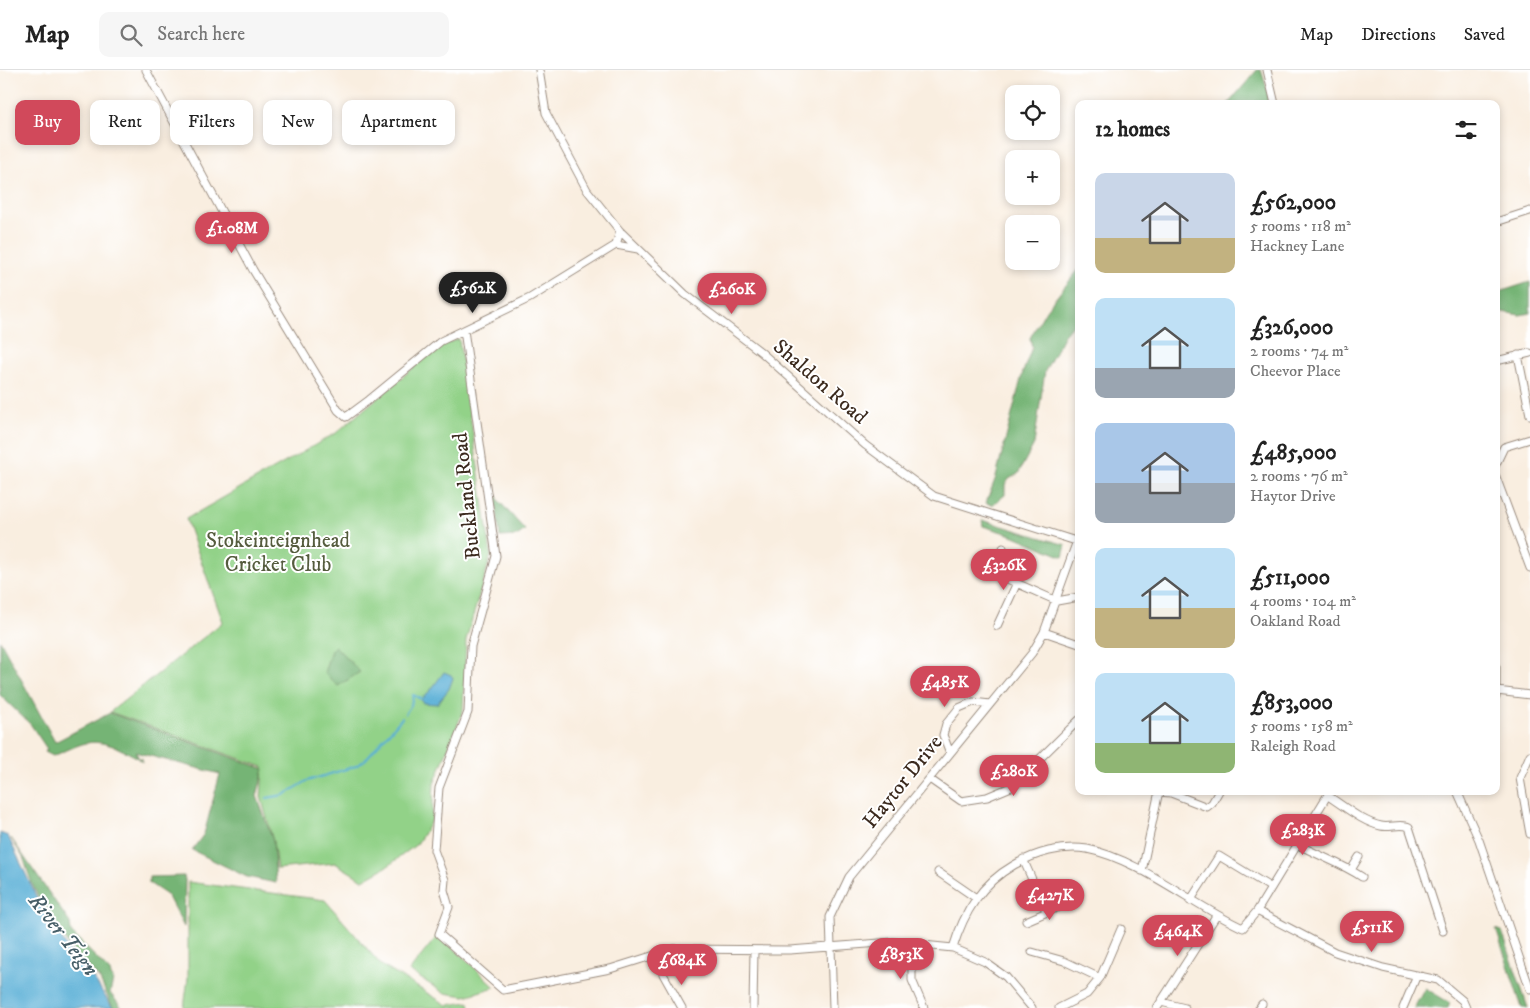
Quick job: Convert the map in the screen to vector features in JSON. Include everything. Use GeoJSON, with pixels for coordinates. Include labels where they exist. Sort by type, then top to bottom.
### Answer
{"type":"FeatureCollection","features":[{"type":"Feature","properties":{"kind":"street"},"geometry":{"type":"LineString","coordinates":[[146,70],[253,270],[338,410],[346,417],[370,400],[441,341],[530,298],[590,259],[616,246],[638,249]]}},
{"type":"Feature","properties":{"kind":"street","name":"Shaldon Road"},"geometry":{"type":"LineString","coordinates":[[539,70],[546,113],[587,190],[620,230],[685,294],[760,352],[866,445],[934,496],[1075,541]]}},
{"type":"Feature","properties":{"kind":"street"},"geometry":{"type":"LineString","coordinates":[[1267,70],[1274,100]]}},
{"type":"Feature","properties":{"kind":"street"},"geometry":{"type":"LineString","coordinates":[[1500,221],[1530,211]]}},
{"type":"Feature","properties":{"kind":"street"},"geometry":{"type":"LineString","coordinates":[[616,246],[620,230]]}},
{"type":"Feature","properties":{"kind":"street","name":"Buckland Road"},"geometry":{"type":"LineString","coordinates":[[464,330],[496,556],[471,646],[468,712],[439,788],[434,850],[445,880],[444,890],[449,906],[439,934],[503,990],[610,969],[674,949],[754,950]]}},
{"type":"Feature","properties":{"kind":"street"},"geometry":{"type":"LineString","coordinates":[[1500,360],[1530,352]]}},
{"type":"Feature","properties":{"kind":"street"},"geometry":{"type":"LineString","coordinates":[[1518,355],[1530,416]]}},
{"type":"Feature","properties":{"kind":"street"},"geometry":{"type":"LineString","coordinates":[[1500,456],[1504,447],[1530,439]]}},
{"type":"Feature","properties":{"kind":"street"},"geometry":{"type":"LineString","coordinates":[[1500,488],[1530,568]]}},
{"type":"Feature","properties":{"kind":"street"},"geometry":{"type":"LineString","coordinates":[[1003,548],[999,562],[1000,572],[1005,578],[1016,585],[1057,601],[1075,598]]}},
{"type":"Feature","properties":{"kind":"street","name":"Haytor Drive"},"geometry":{"type":"LineString","coordinates":[[833,1008],[830,917],[849,877],[931,780],[950,753],[1032,653],[1044,632],[1057,601],[1075,550]]}},
{"type":"Feature","properties":{"kind":"street"},"geometry":{"type":"LineString","coordinates":[[997,626],[1016,585]]}},
{"type":"Feature","properties":{"kind":"street"},"geometry":{"type":"LineString","coordinates":[[1044,632],[1075,643]]}},
{"type":"Feature","properties":{"kind":"street"},"geometry":{"type":"LineString","coordinates":[[1500,691],[1530,695]]}},
{"type":"Feature","properties":{"kind":"street"},"geometry":{"type":"LineString","coordinates":[[950,753],[944,735],[946,724],[959,708],[973,702],[990,704]]}},
{"type":"Feature","properties":{"kind":"street"},"geometry":{"type":"LineString","coordinates":[[931,780],[960,801],[987,796],[1011,787],[1075,724]]}},
{"type":"Feature","properties":{"kind":"street"},"geometry":{"type":"LineString","coordinates":[[1530,755],[1520,778],[1530,834]]}},
{"type":"Feature","properties":{"kind":"street"},"geometry":{"type":"LineString","coordinates":[[1142,871],[1158,795]]}},
{"type":"Feature","properties":{"kind":"street"},"geometry":{"type":"LineString","coordinates":[[1174,795],[1207,807],[1212,804],[1217,795]]}},
{"type":"Feature","properties":{"kind":"street"},"geometry":{"type":"LineString","coordinates":[[953,948],[961,922],[976,898],[1000,873],[1024,859],[1047,850],[1086,849],[1112,857],[1142,871],[1216,916],[1243,928],[1257,911],[1270,887],[1328,795]]}},
{"type":"Feature","properties":{"kind":"street"},"geometry":{"type":"LineString","coordinates":[[1330,795],[1370,822],[1381,826],[1404,825],[1409,827],[1443,932]]}},
{"type":"Feature","properties":{"kind":"street"},"geometry":{"type":"LineString","coordinates":[[1459,795],[1479,840],[1530,989]]}},
{"type":"Feature","properties":{"kind":"street"},"geometry":{"type":"LineString","coordinates":[[1297,844],[1362,877]]}},
{"type":"Feature","properties":{"kind":"street"},"geometry":{"type":"LineString","coordinates":[[1190,901],[1220,856],[1270,887]]}},
{"type":"Feature","properties":{"kind":"street"},"geometry":{"type":"LineString","coordinates":[[1351,870],[1359,857]]}},
{"type":"Feature","properties":{"kind":"street"},"geometry":{"type":"LineString","coordinates":[[1024,859],[1046,911]]}},
{"type":"Feature","properties":{"kind":"street"},"geometry":{"type":"LineString","coordinates":[[938,872],[976,898]]}},
{"type":"Feature","properties":{"kind":"street"},"geometry":{"type":"LineString","coordinates":[[1026,922],[1046,911],[1068,903]]}},
{"type":"Feature","properties":{"kind":"street"},"geometry":{"type":"LineString","coordinates":[[1257,911],[1335,952],[1365,963],[1438,980],[1463,1001],[1466,1008]]}},
{"type":"Feature","properties":{"kind":"street"},"geometry":{"type":"LineString","coordinates":[[1185,1008],[1159,1005],[1216,916]]}},
{"type":"Feature","properties":{"kind":"street"},"geometry":{"type":"LineString","coordinates":[[1059,1008],[1087,994],[1100,978],[1120,929]]}},
{"type":"Feature","properties":{"kind":"street"},"geometry":{"type":"LineString","coordinates":[[753,1008],[754,950],[912,943],[953,948],[985,962],[1006,978],[1032,1008]]}},
{"type":"Feature","properties":{"kind":"street"},"geometry":{"type":"LineString","coordinates":[[912,943],[912,980],[924,1008]]}},
{"type":"Feature","properties":{"kind":"street"},"geometry":{"type":"LineString","coordinates":[[1032,952],[1064,960],[1100,978]]}},
{"type":"Feature","properties":{"kind":"street"},"geometry":{"type":"LineString","coordinates":[[663,974],[682,1008]]}},
{"type":"Feature","properties":{"kind":"street"},"geometry":{"type":"LineString","coordinates":[[1403,1008],[1412,991],[1417,975]]}},
{"type":"Feature","properties":{"kind":"green space"},"geometry":{"type":"Polygon","coordinates":[[[1257,70],[1261,70],[1271,100],[1231,100],[1257,70]]]}},
{"type":"Feature","properties":{"kind":"green space"},"geometry":{"type":"Polygon","coordinates":[[[1075,274],[1075,324],[1065,333],[1045,371],[1034,444],[1018,474],[1009,479],[1005,485],[1005,495],[992,505],[986,503],[996,477],[1022,375],[1032,347],[1030,338],[1046,310],[1075,274]]]}},
{"type":"Feature","properties":{"kind":"green space"},"geometry":{"type":"Polygon","coordinates":[[[1530,282],[1530,313],[1520,315],[1500,312],[1500,292],[1530,282]]]}},
{"type":"Feature","properties":{"kind":"green space","name":"Stokeinteignhead Cricket Club"},"geometry":{"type":"Polygon","coordinates":[[[459,339],[491,555],[466,640],[463,711],[434,784],[432,820],[417,844],[388,866],[363,880],[335,863],[277,869],[273,841],[261,797],[263,767],[110,712],[223,622],[186,519],[336,433],[439,346],[459,339]]]}},
{"type":"Feature","properties":{"kind":"green space"},"geometry":{"type":"Polygon","coordinates":[[[494,489],[499,501],[525,530],[517,536],[500,537],[494,489]]]}},
{"type":"Feature","properties":{"kind":"green space"},"geometry":{"type":"Polygon","coordinates":[[[982,520],[1066,545],[1063,557],[1012,535],[983,526],[982,520]]]}},
{"type":"Feature","properties":{"kind":"green space"},"geometry":{"type":"Polygon","coordinates":[[[0,640],[55,742],[110,713],[264,769],[257,796],[273,841],[276,883],[247,877],[192,850],[204,834],[220,774],[135,752],[140,759],[142,758],[142,762],[108,744],[85,743],[53,756],[45,752],[47,749],[31,725],[0,695],[0,640]]]}},
{"type":"Feature","properties":{"kind":"green space"},"geometry":{"type":"Polygon","coordinates":[[[335,646],[360,672],[338,686],[324,673],[331,650],[335,646]]]}},
{"type":"Feature","properties":{"kind":"green space"},"geometry":{"type":"Polygon","coordinates":[[[11,838],[70,923],[71,932],[110,972],[113,981],[110,993],[122,1008],[113,1008],[99,978],[72,950],[41,902],[32,884],[23,857],[11,838]]]}},
{"type":"Feature","properties":{"kind":"green space"},"geometry":{"type":"Polygon","coordinates":[[[184,876],[184,927],[167,895],[149,883],[149,877],[184,876]]]}},
{"type":"Feature","properties":{"kind":"green space"},"geometry":{"type":"Polygon","coordinates":[[[188,882],[325,900],[381,965],[447,1005],[469,1002],[470,1008],[184,1008],[188,978],[188,882]]]}},
{"type":"Feature","properties":{"kind":"green space"},"geometry":{"type":"Polygon","coordinates":[[[1496,929],[1502,931],[1528,1008],[1522,1008],[1496,929]]]}},
{"type":"Feature","properties":{"kind":"green space"},"geometry":{"type":"Polygon","coordinates":[[[439,934],[495,987],[465,996],[444,993],[409,971],[439,934]]]}},
{"type":"Feature","properties":{"kind":"green space"},"geometry":{"type":"Polygon","coordinates":[[[1425,988],[1450,1003],[1448,1008],[1414,1008],[1425,988]]]}},
{"type":"Feature","properties":{"kind":"water"},"geometry":{"type":"Polygon","coordinates":[[[444,672],[453,678],[449,689],[437,704],[423,703],[421,699],[430,691],[444,672]]]}},
{"type":"Feature","properties":{"kind":"water"},"geometry":{"type":"Polygon","coordinates":[[[0,833],[8,836],[38,900],[70,952],[84,964],[113,1008],[0,1008],[0,833]]]}},
{"type":"Feature","properties":{"kind":"waterway"},"geometry":{"type":"LineString","coordinates":[[405,714],[411,705],[413,695],[421,699]]}},
{"type":"Feature","properties":{"kind":"waterway"},"geometry":{"type":"LineString","coordinates":[[267,798],[284,795],[307,781],[356,766],[365,760],[402,718]]}},
{"type":"Feature","properties":{"kind":"water label","name":"River Teign"},"geometry":{"type":"Point","coordinates":[63,935]}}]}
